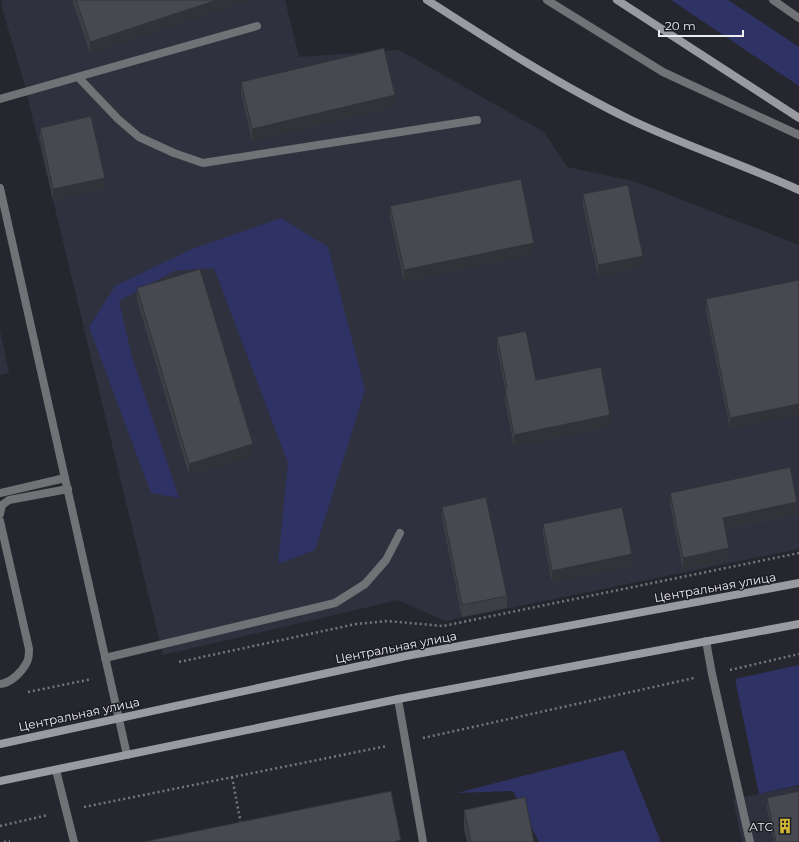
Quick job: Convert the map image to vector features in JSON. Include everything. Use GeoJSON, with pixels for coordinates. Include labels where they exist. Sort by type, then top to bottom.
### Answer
{"type":"FeatureCollection","features":[{"type":"Feature","properties":{"kind":"main road"},"geometry":{"type":"LineString","coordinates":[[427,0],[469,27],[578,92],[631,120],[689,146],[799,190]]}},
{"type":"Feature","properties":{"kind":"main road"},"geometry":{"type":"LineString","coordinates":[[618,0],[799,118]]}},
{"type":"Feature","properties":{"kind":"main road","name":"Центральная улица"},"geometry":{"type":"LineString","coordinates":[[0,744],[406,656],[799,583]]}},
{"type":"Feature","properties":{"kind":"main road"},"geometry":{"type":"LineString","coordinates":[[0,781],[398,699],[799,624]]}},
{"type":"Feature","properties":{"kind":"street"},"geometry":{"type":"LineString","coordinates":[[547,0],[663,72],[799,135]]}},
{"type":"Feature","properties":{"kind":"street"},"geometry":{"type":"LineString","coordinates":[[773,0],[799,18]]}},
{"type":"Feature","properties":{"kind":"street"},"geometry":{"type":"LineString","coordinates":[[0,99],[257,26]]}},
{"type":"Feature","properties":{"kind":"street"},"geometry":{"type":"LineString","coordinates":[[78,77],[118,119],[139,137],[174,153],[203,163],[477,120]]}},
{"type":"Feature","properties":{"kind":"street"},"geometry":{"type":"LineString","coordinates":[[0,188],[127,755]]}},
{"type":"Feature","properties":{"kind":"street"},"geometry":{"type":"LineString","coordinates":[[0,493],[65,478]]}},
{"type":"Feature","properties":{"kind":"street"},"geometry":{"type":"LineString","coordinates":[[0,514],[2,505],[9,500],[68,488]]}},
{"type":"Feature","properties":{"kind":"street"},"geometry":{"type":"LineString","coordinates":[[0,521],[29,649],[28,661],[17,676],[0,684]]}},
{"type":"Feature","properties":{"kind":"street"},"geometry":{"type":"LineString","coordinates":[[105,658],[335,603],[365,584],[386,560],[400,533]]}},
{"type":"Feature","properties":{"kind":"street"},"geometry":{"type":"LineString","coordinates":[[706,641],[750,842]]}},
{"type":"Feature","properties":{"kind":"street"},"geometry":{"type":"LineString","coordinates":[[398,699],[423,842]]}},
{"type":"Feature","properties":{"kind":"street"},"geometry":{"type":"LineString","coordinates":[[56,770],[74,842]]}},
{"type":"Feature","properties":{"kind":"path"},"geometry":{"type":"LineString","coordinates":[[176,662],[356,624],[387,621],[444,626],[799,553]]}},
{"type":"Feature","properties":{"kind":"path"},"geometry":{"type":"LineString","coordinates":[[712,674],[799,654]]}},
{"type":"Feature","properties":{"kind":"path"},"geometry":{"type":"LineString","coordinates":[[23,693],[109,676]]}},
{"type":"Feature","properties":{"kind":"path"},"geometry":{"type":"LineString","coordinates":[[232,777],[242,831]]}},
{"type":"Feature","properties":{"kind":"path"},"geometry":{"type":"LineString","coordinates":[[0,826],[66,811]]}},
{"type":"Feature","properties":{"kind":"path"},"geometry":{"type":"LineString","coordinates":[[4,842],[10,841]]}},
{"type":"Feature","properties":{"kind":"shaded area"},"geometry":{"type":"Polygon","coordinates":[[[3,0],[285,0],[299,57],[399,50],[544,132],[567,167],[633,181],[799,245],[799,549],[445,621],[398,600],[163,655],[22,75],[1,5],[3,0]]]}},
{"type":"Feature","properties":{"kind":"shaded area"},"geometry":{"type":"Polygon","coordinates":[[[671,0],[728,0],[799,47],[799,86],[671,0]]]}},
{"type":"Feature","properties":{"kind":"shaded area"},"geometry":{"type":"Polygon","coordinates":[[[281,218],[328,247],[365,390],[315,550],[278,564],[288,463],[214,268],[174,271],[119,301],[132,357],[179,498],[151,493],[89,327],[115,286],[192,249],[281,218]]]}},
{"type":"Feature","properties":{"kind":"shaded area"},"geometry":{"type":"Polygon","coordinates":[[[0,330],[9,373],[0,375],[0,330]]]}},
{"type":"Feature","properties":{"kind":"shaded area"},"geometry":{"type":"Polygon","coordinates":[[[799,665],[799,785],[759,794],[735,679],[799,665]]]}},
{"type":"Feature","properties":{"kind":"shaded area"},"geometry":{"type":"Polygon","coordinates":[[[624,750],[661,842],[539,842],[513,791],[457,793],[624,750]]]}},
{"type":"Feature","properties":{"kind":"shaded area"},"geometry":{"type":"Polygon","coordinates":[[[799,786],[799,842],[742,842],[733,799],[799,786]]]}},
{"type":"Feature","properties":{"kind":"building"},"geometry":{"type":"Polygon","coordinates":[[[76,0],[217,0],[90,42],[76,0]]]}},
{"type":"Feature","properties":{"kind":"building"},"geometry":{"type":"Polygon","coordinates":[[[384,48],[395,95],[252,129],[241,82],[384,48]]]}},
{"type":"Feature","properties":{"kind":"building"},"geometry":{"type":"Polygon","coordinates":[[[91,116],[105,178],[53,189],[40,128],[91,116]]]}},
{"type":"Feature","properties":{"kind":"building"},"geometry":{"type":"Polygon","coordinates":[[[521,179],[534,243],[404,270],[390,206],[521,179]]]}},
{"type":"Feature","properties":{"kind":"building"},"geometry":{"type":"Polygon","coordinates":[[[628,185],[643,256],[598,265],[583,194],[628,185]]]}},
{"type":"Feature","properties":{"kind":"building"},"geometry":{"type":"Polygon","coordinates":[[[200,269],[253,444],[189,464],[137,288],[200,269]]]}},
{"type":"Feature","properties":{"kind":"building"},"geometry":{"type":"Polygon","coordinates":[[[799,280],[799,404],[730,418],[706,299],[799,280]]]}},
{"type":"Feature","properties":{"kind":"building"},"geometry":{"type":"Polygon","coordinates":[[[526,331],[536,380],[601,367],[610,415],[514,435],[497,337],[526,331]]]}},
{"type":"Feature","properties":{"kind":"building"},"geometry":{"type":"Polygon","coordinates":[[[790,467],[797,502],[723,518],[729,548],[683,558],[670,493],[790,467]]]}},
{"type":"Feature","properties":{"kind":"building"},"geometry":{"type":"Polygon","coordinates":[[[486,497],[507,596],[462,605],[442,507],[486,497]]]}},
{"type":"Feature","properties":{"kind":"building"},"geometry":{"type":"Polygon","coordinates":[[[622,507],[632,554],[552,571],[543,524],[622,507]]]}},
{"type":"Feature","properties":{"kind":"building"},"geometry":{"type":"Polygon","coordinates":[[[391,791],[401,840],[394,842],[143,842],[391,791]]]}},
{"type":"Feature","properties":{"kind":"building","name":"АТС"},"geometry":{"type":"Polygon","coordinates":[[[799,791],[799,842],[776,842],[767,798],[799,791]]]}},
{"type":"Feature","properties":{"kind":"building"},"geometry":{"type":"Polygon","coordinates":[[[525,797],[534,842],[471,842],[464,810],[525,797]]]}},
{"type":"Feature","properties":{"kind":"place","name":"АТС"},"geometry":{"type":"Point","coordinates":[785,826]}}]}
